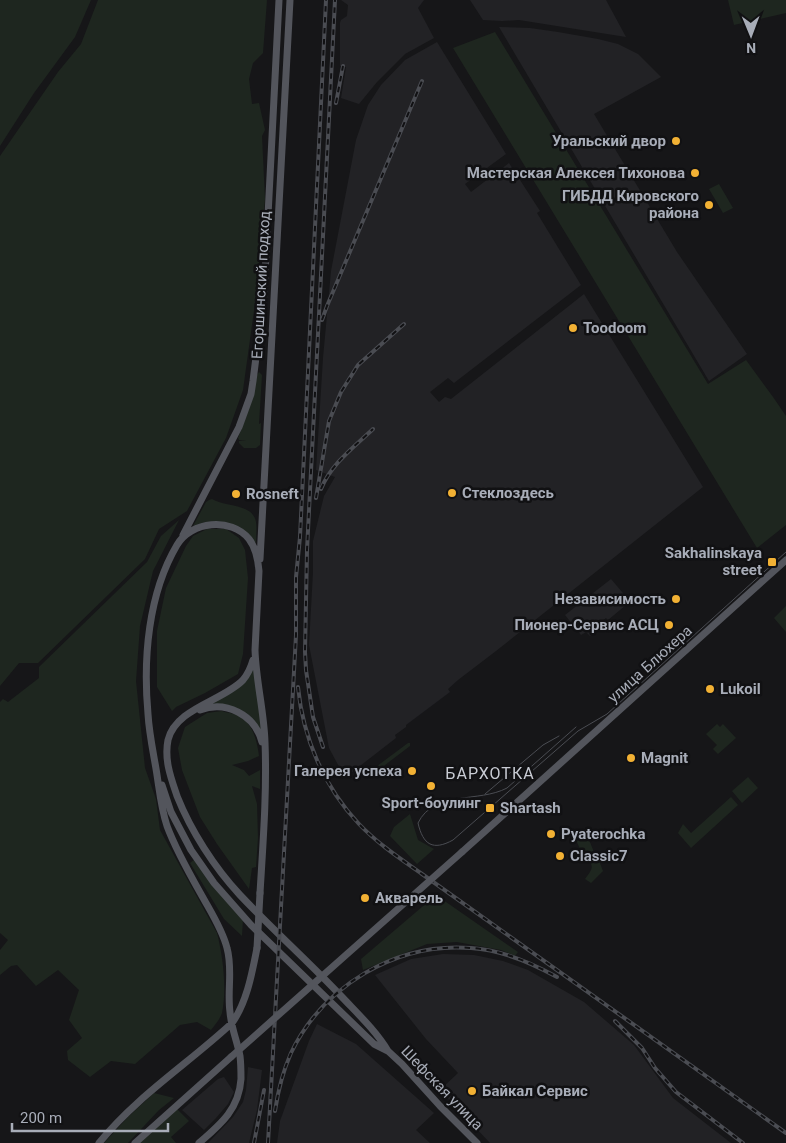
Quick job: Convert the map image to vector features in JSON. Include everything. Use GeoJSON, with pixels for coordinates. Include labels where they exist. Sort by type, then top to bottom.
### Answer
{"type":"FeatureCollection","features":[{"type":"Feature","properties":{"kind":"main road","name":"Егоршинский подход"},"geometry":{"type":"LineString","coordinates":[[155,762],[148,717],[146,676],[149,635],[155,603],[164,574],[178,544],[239,427],[250,394],[258,348],[264,294],[279,0]]}},
{"type":"Feature","properties":{"kind":"main road","name":"Егоршинский подход"},"geometry":{"type":"LineString","coordinates":[[254,650],[290,0]]}},
{"type":"Feature","properties":{"kind":"main road"},"geometry":{"type":"LineString","coordinates":[[178,544],[190,532],[200,527],[219,525],[233,528],[244,534],[252,543],[256,552],[259,571]]}},
{"type":"Feature","properties":{"kind":"main road","name":"улица Блюхера"},"geometry":{"type":"LineString","coordinates":[[135,1143],[393,914],[786,560]]}},
{"type":"Feature","properties":{"kind":"main road"},"geometry":{"type":"LineString","coordinates":[[254,650],[251,666],[243,680],[202,705],[177,724],[169,738],[167,752],[170,776],[180,803],[201,841],[212,859],[239,894],[327,981],[380,1038],[388,1051]]}},
{"type":"Feature","properties":{"kind":"main road"},"geometry":{"type":"LineString","coordinates":[[100,1142],[151,1091],[232,1023],[248,989],[257,948],[265,758],[264,728],[254,650]]}},
{"type":"Feature","properties":{"kind":"main road"},"geometry":{"type":"LineString","coordinates":[[186,717],[209,707],[228,708],[240,713],[257,729],[265,758]]}},
{"type":"Feature","properties":{"kind":"main road"},"geometry":{"type":"LineString","coordinates":[[155,762],[168,828],[183,862],[219,928],[227,947],[230,1013],[242,1067],[238,1095],[230,1113],[199,1143]]}},
{"type":"Feature","properties":{"kind":"main road"},"geometry":{"type":"LineString","coordinates":[[155,762],[171,812],[191,850],[214,883],[251,925],[374,1044],[388,1051]]}},
{"type":"Feature","properties":{"kind":"main road","name":"Шефская улица"},"geometry":{"type":"LineString","coordinates":[[388,1051],[477,1143]]}},
{"type":"Feature","properties":{"kind":"shaded area"},"geometry":{"type":"Polygon","coordinates":[[[0,0],[91,0],[75,37],[34,93],[0,146],[0,0]]]}},
{"type":"Feature","properties":{"kind":"shaded area"},"geometry":{"type":"Polygon","coordinates":[[[98,0],[267,0],[263,53],[253,63],[249,79],[252,104],[259,103],[265,130],[262,136],[265,199],[256,296],[243,390],[226,438],[187,511],[159,529],[145,559],[38,663],[19,663],[0,686],[0,156],[58,72],[81,44],[98,0]]]}},
{"type":"Feature","properties":{"kind":"shaded area"},"geometry":{"type":"Polygon","coordinates":[[[341,0],[424,0],[418,8],[434,38],[405,54],[377,82],[359,104],[341,98],[346,67],[340,66],[340,23],[347,16],[348,5],[341,0]]]}},
{"type":"Feature","properties":{"kind":"shaded area"},"geometry":{"type":"Polygon","coordinates":[[[470,0],[606,0],[626,37],[519,20],[483,20],[470,0]]]}},
{"type":"Feature","properties":{"kind":"shaded area"},"geometry":{"type":"Polygon","coordinates":[[[728,0],[786,0],[786,13],[734,25],[728,0]]]}},
{"type":"Feature","properties":{"kind":"shaded area"},"geometry":{"type":"Polygon","coordinates":[[[499,27],[530,28],[558,32],[618,44],[638,54],[661,77],[594,114],[677,252],[747,354],[709,381],[499,27]]]}},
{"type":"Feature","properties":{"kind":"shaded area"},"geometry":{"type":"Polygon","coordinates":[[[495,32],[708,384],[746,360],[786,416],[786,525],[757,548],[453,48],[495,32]]]}},
{"type":"Feature","properties":{"kind":"shaded area"},"geometry":{"type":"Polygon","coordinates":[[[437,42],[506,154],[465,184],[471,192],[509,163],[540,211],[537,213],[581,285],[454,383],[448,378],[430,392],[439,402],[445,397],[451,399],[584,294],[703,487],[458,680],[448,689],[450,692],[406,725],[395,735],[396,738],[347,776],[344,776],[329,748],[309,645],[313,541],[324,496],[335,477],[316,470],[331,271],[356,140],[368,105],[381,85],[405,60],[437,42]]]}},
{"type":"Feature","properties":{"kind":"shaded area"},"geometry":{"type":"Polygon","coordinates":[[[719,184],[733,208],[723,213],[709,189],[719,184]]]}},
{"type":"Feature","properties":{"kind":"shaded area"},"geometry":{"type":"Polygon","coordinates":[[[259,372],[262,375],[259,424],[261,423],[260,445],[256,448],[244,448],[239,441],[246,441],[239,440],[238,438],[246,417],[256,376],[259,372]]]}},
{"type":"Feature","properties":{"kind":"shaded area"},"geometry":{"type":"Polygon","coordinates":[[[212,499],[217,502],[244,508],[254,516],[256,522],[256,543],[249,535],[214,522],[193,526],[206,502],[212,499]]]}},
{"type":"Feature","properties":{"kind":"shaded area"},"geometry":{"type":"Polygon","coordinates":[[[179,520],[153,571],[140,626],[136,681],[145,768],[156,799],[160,830],[217,933],[224,973],[222,1013],[211,1030],[197,1022],[180,1025],[135,1064],[111,1061],[90,1077],[68,1060],[67,1051],[82,1038],[69,1020],[79,990],[58,970],[36,986],[17,965],[11,966],[0,975],[0,950],[8,940],[0,933],[0,702],[3,699],[8,702],[39,678],[39,667],[147,562],[161,536],[179,520]]]}},
{"type":"Feature","properties":{"kind":"shaded area"},"geometry":{"type":"Polygon","coordinates":[[[207,529],[226,529],[239,538],[245,550],[248,578],[243,654],[238,674],[176,707],[172,711],[157,687],[157,631],[166,588],[186,546],[193,536],[207,529]]]}},
{"type":"Feature","properties":{"kind":"shaded area"},"geometry":{"type":"Polygon","coordinates":[[[611,579],[628,599],[624,602],[626,605],[608,620],[606,618],[597,625],[599,629],[590,636],[586,632],[581,635],[565,615],[611,579]]]}},
{"type":"Feature","properties":{"kind":"shaded area"},"geometry":{"type":"Polygon","coordinates":[[[786,606],[786,632],[774,618],[786,606]]]}},
{"type":"Feature","properties":{"kind":"shaded area"},"geometry":{"type":"Polygon","coordinates":[[[255,650],[264,749],[257,729],[233,710],[196,709],[243,680],[255,650]]]}},
{"type":"Feature","properties":{"kind":"shaded area"},"geometry":{"type":"Polygon","coordinates":[[[222,711],[237,715],[247,722],[253,732],[259,756],[232,765],[244,770],[249,776],[260,770],[260,789],[252,786],[257,804],[258,838],[256,867],[252,868],[249,889],[200,817],[182,770],[178,748],[185,727],[207,713],[222,711]]]}},
{"type":"Feature","properties":{"kind":"shaded area"},"geometry":{"type":"Polygon","coordinates":[[[717,724],[720,727],[723,724],[736,738],[718,754],[713,749],[717,745],[706,734],[717,724]]]}},
{"type":"Feature","properties":{"kind":"shaded area"},"geometry":{"type":"Polygon","coordinates":[[[410,743],[410,746],[368,778],[365,775],[410,743]]]}},
{"type":"Feature","properties":{"kind":"shaded area"},"geometry":{"type":"Polygon","coordinates":[[[748,777],[758,788],[742,803],[732,791],[748,777]]]}},
{"type":"Feature","properties":{"kind":"shaded area"},"geometry":{"type":"Polygon","coordinates":[[[731,797],[738,805],[691,848],[678,833],[683,824],[691,833],[731,797]]]}},
{"type":"Feature","properties":{"kind":"shaded area"},"geometry":{"type":"Polygon","coordinates":[[[410,814],[418,840],[434,849],[417,864],[390,836],[394,827],[410,814]]]}},
{"type":"Feature","properties":{"kind":"shaded area"},"geometry":{"type":"Polygon","coordinates":[[[587,835],[594,852],[583,856],[576,840],[587,835]]]}},
{"type":"Feature","properties":{"kind":"shaded area"},"geometry":{"type":"Polygon","coordinates":[[[596,853],[603,871],[591,883],[585,879],[592,866],[586,858],[596,853]]]}},
{"type":"Feature","properties":{"kind":"shaded area"},"geometry":{"type":"Polygon","coordinates":[[[195,859],[243,919],[242,936],[224,919],[190,863],[195,859]]]}},
{"type":"Feature","properties":{"kind":"shaded area"},"geometry":{"type":"Polygon","coordinates":[[[436,895],[518,952],[515,956],[501,950],[457,942],[427,944],[363,970],[361,959],[436,895]]]}},
{"type":"Feature","properties":{"kind":"shaded area"},"geometry":{"type":"Polygon","coordinates":[[[443,954],[474,955],[503,961],[528,970],[584,1002],[634,1045],[673,1098],[731,1143],[490,1143],[440,1090],[458,1073],[426,1039],[375,975],[411,959],[443,954]]]}},
{"type":"Feature","properties":{"kind":"shaded area"},"geometry":{"type":"Polygon","coordinates":[[[317,1024],[356,1044],[434,1113],[416,1130],[430,1143],[277,1143],[280,1121],[317,1024]]]}},
{"type":"Feature","properties":{"kind":"shaded area"},"geometry":{"type":"Polygon","coordinates":[[[248,1067],[262,1070],[257,1110],[249,1143],[208,1143],[233,1117],[243,1102],[248,1067]]]}},
{"type":"Feature","properties":{"kind":"shaded area"},"geometry":{"type":"Polygon","coordinates":[[[224,1077],[234,1092],[228,1104],[204,1130],[182,1110],[218,1079],[224,1077]]]}},
{"type":"Feature","properties":{"kind":"shaded area"},"geometry":{"type":"Polygon","coordinates":[[[154,1093],[174,1098],[159,1110],[128,1143],[104,1143],[128,1117],[154,1093]]]}},
{"type":"Feature","properties":{"kind":"shaded area"},"geometry":{"type":"Polygon","coordinates":[[[177,1109],[189,1121],[171,1137],[176,1143],[137,1143],[177,1109]]]}},
{"type":"Feature","properties":{"kind":"tram line"},"geometry":{"type":"LineString","coordinates":[[576,727],[507,788],[484,795],[446,801],[425,813],[418,823],[426,841],[430,844],[440,845],[453,840],[578,731],[607,714],[786,552]]}},
{"type":"Feature","properties":{"kind":"tram line"},"geometry":{"type":"LineString","coordinates":[[485,794],[543,745],[559,736]]}},
{"type":"Feature","properties":{"kind":"railway"},"geometry":{"type":"LineString","coordinates":[[268,1143],[296,635],[296,577],[300,537],[326,0]]}},
{"type":"Feature","properties":{"kind":"railway"},"geometry":{"type":"LineString","coordinates":[[323,747],[313,717],[305,652],[307,550],[335,0]]}},
{"type":"Feature","properties":{"kind":"railway"},"geometry":{"type":"LineString","coordinates":[[336,103],[343,66]]}},
{"type":"Feature","properties":{"kind":"railway"},"geometry":{"type":"LineString","coordinates":[[322,320],[422,81]]}},
{"type":"Feature","properties":{"kind":"railway"},"geometry":{"type":"LineString","coordinates":[[316,498],[329,421],[341,392],[358,365],[404,324]]}},
{"type":"Feature","properties":{"kind":"railway"},"geometry":{"type":"LineString","coordinates":[[321,489],[337,464],[373,429]]}},
{"type":"Feature","properties":{"kind":"railway"},"geometry":{"type":"LineString","coordinates":[[298,687],[305,725],[317,761],[335,794],[366,831],[398,857],[786,1133]]}},
{"type":"Feature","properties":{"kind":"railway"},"geometry":{"type":"LineString","coordinates":[[275,1111],[279,1089],[291,1053],[305,1029],[322,1007],[342,989],[365,973],[390,961],[416,952],[443,948],[482,949],[516,958],[537,966],[557,977]]}},
{"type":"Feature","properties":{"kind":"railway"},"geometry":{"type":"LineString","coordinates":[[615,1021],[642,1048],[655,1068],[676,1092],[743,1143]]}},
{"type":"Feature","properties":{"kind":"railway"},"geometry":{"type":"LineString","coordinates":[[254,1143],[264,1090]]}},
{"type":"Feature","properties":{"kind":"place","name":"Уральский двор"},"geometry":{"type":"Point","coordinates":[676,141]}},
{"type":"Feature","properties":{"kind":"place","name":"Мастерская Алексея Тихонова"},"geometry":{"type":"Point","coordinates":[695,173]}},
{"type":"Feature","properties":{"kind":"place","name":"ГИБДД Кировского района"},"geometry":{"type":"Point","coordinates":[709,205]}},
{"type":"Feature","properties":{"kind":"place","name":"Toodoom"},"geometry":{"type":"Point","coordinates":[573,328]}},
{"type":"Feature","properties":{"kind":"place","name":"Стеклоздесь"},"geometry":{"type":"Point","coordinates":[452,493]}},
{"type":"Feature","properties":{"kind":"place","name":"Rosneft"},"geometry":{"type":"Point","coordinates":[236,494]}},
{"type":"Feature","properties":{"kind":"place","name":"Sakhalinskaya street"},"geometry":{"type":"Point","coordinates":[772,562]}},
{"type":"Feature","properties":{"kind":"place","name":"Независимость"},"geometry":{"type":"Point","coordinates":[676,599]}},
{"type":"Feature","properties":{"kind":"place","name":"Пионер-Сервис АСЦ"},"geometry":{"type":"Point","coordinates":[669,625]}},
{"type":"Feature","properties":{"kind":"place","name":"Lukoil"},"geometry":{"type":"Point","coordinates":[710,689]}},
{"type":"Feature","properties":{"kind":"place","name":"Magnit"},"geometry":{"type":"Point","coordinates":[631,758]}},
{"type":"Feature","properties":{"kind":"place","name":"Галерея успеха"},"geometry":{"type":"Point","coordinates":[412,771]}},
{"type":"Feature","properties":{"kind":"place","name":"Sport-боулинг"},"geometry":{"type":"Point","coordinates":[431,786]}},
{"type":"Feature","properties":{"kind":"place","name":"Shartash"},"geometry":{"type":"Point","coordinates":[490,808]}},
{"type":"Feature","properties":{"kind":"place","name":"Pyaterochka"},"geometry":{"type":"Point","coordinates":[551,834]}},
{"type":"Feature","properties":{"kind":"place","name":"Classic7"},"geometry":{"type":"Point","coordinates":[560,856]}},
{"type":"Feature","properties":{"kind":"place","name":"Акварель"},"geometry":{"type":"Point","coordinates":[365,898]}},
{"type":"Feature","properties":{"kind":"place","name":"Байкал Сервис"},"geometry":{"type":"Point","coordinates":[472,1091]}},
{"type":"Feature","properties":{"kind":"district","name":"БАРХОТКА"},"geometry":{"type":"Point","coordinates":[490,773]}}]}
